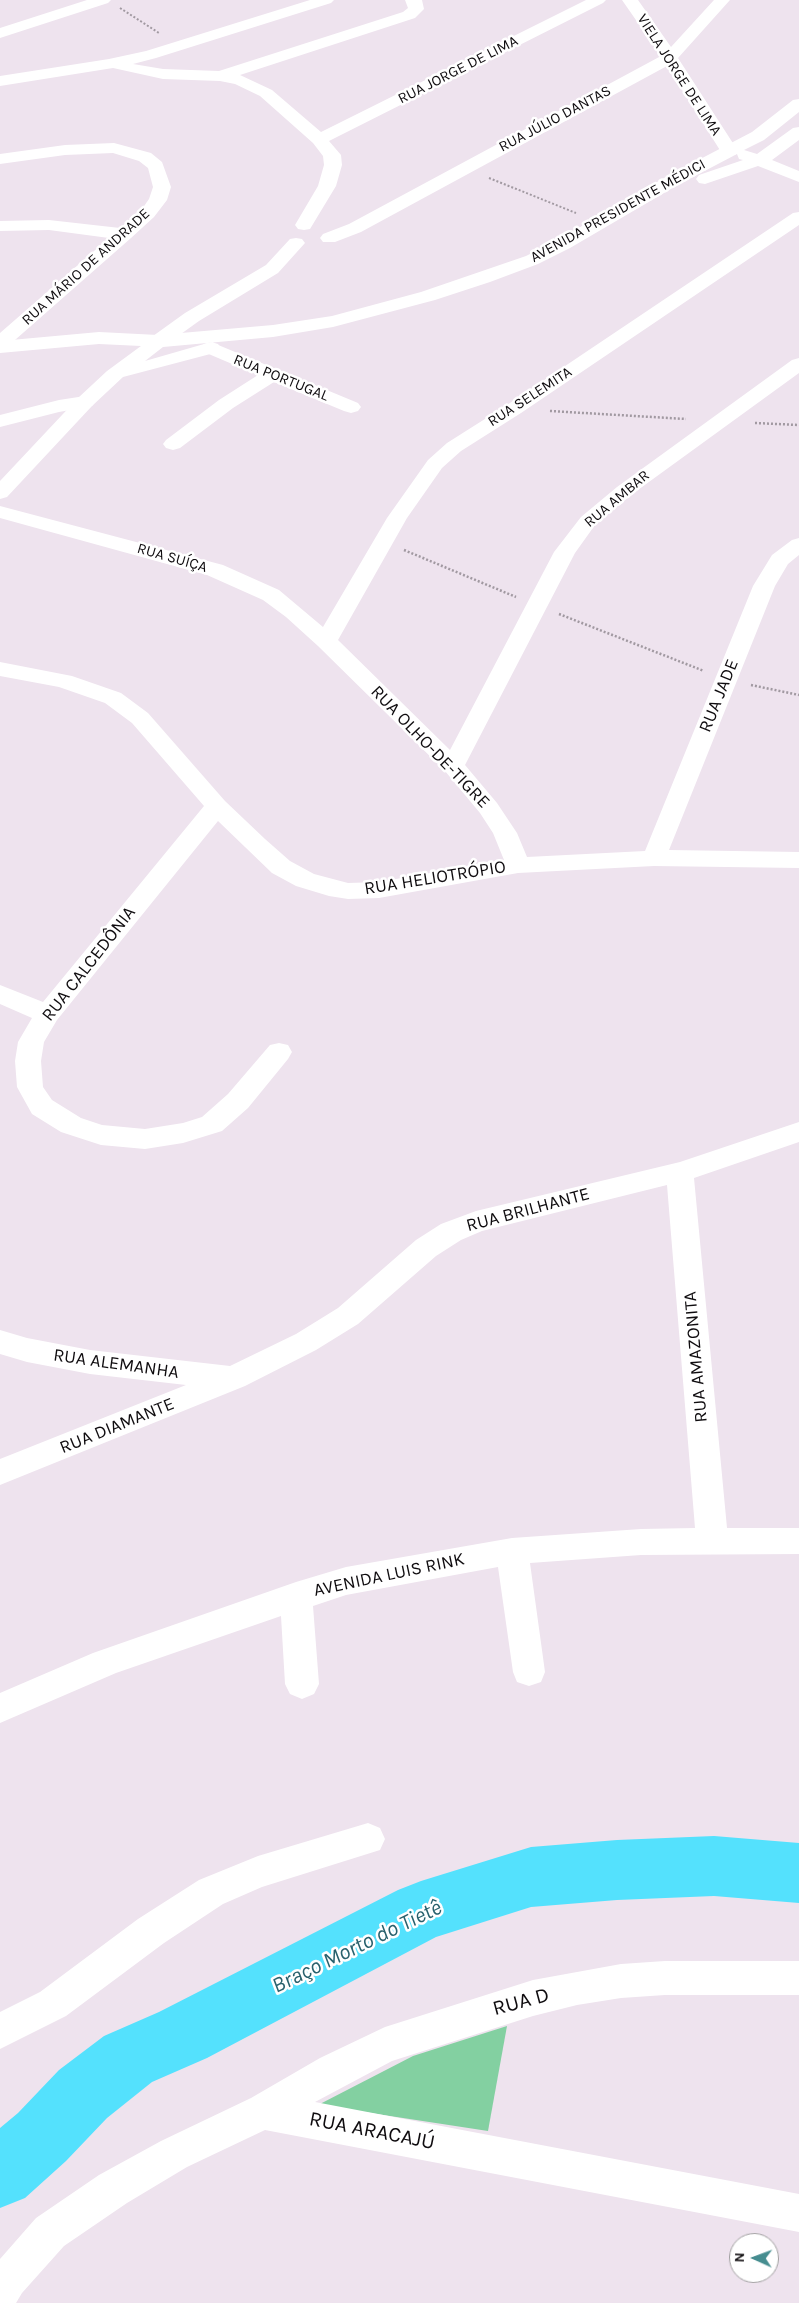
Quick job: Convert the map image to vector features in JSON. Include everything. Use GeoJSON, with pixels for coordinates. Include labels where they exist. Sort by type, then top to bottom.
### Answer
{"type":"FeatureCollection","features":[{"type":"Feature","properties":{"kind":"street"},"geometry":{"type":"LineString","coordinates":[[0,81],[109,64],[181,46],[326,0]]}},
{"type":"Feature","properties":{"kind":"street"},"geometry":{"type":"LineString","coordinates":[[220,76],[409,16],[416,9],[416,3],[413,0]]}},
{"type":"Feature","properties":{"kind":"street","name":"RUA JORGE DE LIMA"},"geometry":{"type":"LineString","coordinates":[[319,139],[598,0]]}},
{"type":"Feature","properties":{"kind":"street","name":"VIELA JORGE DE LIMA"},"geometry":{"type":"LineString","coordinates":[[630,0],[670,58],[725,153]]}},
{"type":"Feature","properties":{"kind":"street","name":"RUA JÚLIO DANTAS"},"geometry":{"type":"LineString","coordinates":[[304,225],[327,233],[355,228],[371,217],[670,58],[722,0]]}},
{"type":"Feature","properties":{"kind":"street"},"geometry":{"type":"LineString","coordinates":[[0,33],[109,3]]}},
{"type":"Feature","properties":{"kind":"street"},"geometry":{"type":"LineString","coordinates":[[109,64],[163,74],[220,76],[240,80],[266,93],[319,139],[332,155],[332,173],[327,186],[304,225],[294,228],[289,234],[291,240],[304,247]]}},
{"type":"Feature","properties":{"kind":"street"},"geometry":{"type":"LineString","coordinates":[[760,160],[771,143],[798,124],[798,111]]}},
{"type":"Feature","properties":{"kind":"street","name":"AVENIDA PRESIDENTE MÉDICI"},"geometry":{"type":"LineString","coordinates":[[160,340],[273,331],[333,321],[382,309],[464,284],[532,260],[758,136],[798,111]]}},
{"type":"Feature","properties":{"kind":"street","name":"AVENIDA PRESIDENTE MÉDICI"},"geometry":{"type":"LineString","coordinates":[[160,340],[211,348],[286,341],[339,330],[479,287],[538,264],[657,199],[760,160],[799,132]]}},
{"type":"Feature","properties":{"kind":"street","name":"RUA MÁRIO DE ANDRADE"},"geometry":{"type":"LineString","coordinates":[[0,159],[94,148],[114,148],[145,157],[156,166],[162,187],[158,200],[148,213],[0,345]]}},
{"type":"Feature","properties":{"kind":"street"},"geometry":{"type":"LineString","coordinates":[[725,153],[737,153],[760,160],[799,177]]}},
{"type":"Feature","properties":{"kind":"street","name":"RUA SELEMITA"},"geometry":{"type":"LineString","coordinates":[[326,640],[387,533],[426,475],[454,447],[514,409],[799,217]]}},
{"type":"Feature","properties":{"kind":"street"},"geometry":{"type":"LineString","coordinates":[[0,226],[50,225],[124,234]]}},
{"type":"Feature","properties":{"kind":"street","name":"RUA JÚLIO DANTAS"},"geometry":{"type":"LineString","coordinates":[[160,340],[192,317],[272,269],[294,263],[304,247],[316,244],[327,233]]}},
{"type":"Feature","properties":{"kind":"street"},"geometry":{"type":"LineString","coordinates":[[0,345],[99,338],[160,340]]}},
{"type":"Feature","properties":{"kind":"street"},"geometry":{"type":"LineString","coordinates":[[0,494],[84,402],[114,375],[160,340]]}},
{"type":"Feature","properties":{"kind":"street"},"geometry":{"type":"LineString","coordinates":[[114,375],[211,348]]}},
{"type":"Feature","properties":{"kind":"street","name":"RUA PORTUGAL"},"geometry":{"type":"LineString","coordinates":[[211,348],[271,375],[351,407]]}},
{"type":"Feature","properties":{"kind":"street","name":"RUA AMBAR"},"geometry":{"type":"LineString","coordinates":[[453,766],[536,606],[574,539],[588,522],[617,496],[799,364]]}},
{"type":"Feature","properties":{"kind":"street"},"geometry":{"type":"LineString","coordinates":[[173,444],[226,404],[271,375]]}},
{"type":"Feature","properties":{"kind":"street"},"geometry":{"type":"LineString","coordinates":[[4,420],[59,406],[84,402]]}},
{"type":"Feature","properties":{"kind":"street"},"geometry":{"type":"LineString","coordinates":[[4,420],[62,424]]}},
{"type":"Feature","properties":{"kind":"street","name":"RUA SUÍÇA"},"geometry":{"type":"LineString","coordinates":[[0,512],[161,554],[223,574],[270,595],[294,612],[326,640]]}},
{"type":"Feature","properties":{"kind":"street","name":"RUA JADE"},"geometry":{"type":"LineString","coordinates":[[654,858],[764,586],[780,560],[799,544]]}},
{"type":"Feature","properties":{"kind":"street","name":"RUA OLHO-DE-TIGRE"},"geometry":{"type":"LineString","coordinates":[[326,640],[453,766],[489,808],[505,833],[518,865]]}},
{"type":"Feature","properties":{"kind":"street","name":"RUA HELIOTRÓPIO"},"geometry":{"type":"LineString","coordinates":[[0,669],[64,681],[113,698],[140,718],[217,806],[281,867],[305,880],[329,888],[348,891],[379,890],[518,865],[654,858],[799,860]]}},
{"type":"Feature","properties":{"kind":"street","name":"RUA CALCEDÔNIA"},"geometry":{"type":"LineString","coordinates":[[217,806],[47,1014],[31,1042],[28,1062],[30,1087],[42,1107],[71,1125],[101,1135],[145,1140],[183,1133],[212,1124],[238,1101],[279,1052]]}},
{"type":"Feature","properties":{"kind":"street"},"geometry":{"type":"LineString","coordinates":[[0,994],[47,1014]]}},
{"type":"Feature","properties":{"kind":"street","name":"RUA BRILHANTE"},"geometry":{"type":"LineString","coordinates":[[234,1378],[306,1342],[348,1316],[426,1248],[451,1232],[505,1213],[680,1172],[727,1158],[799,1132]]}},
{"type":"Feature","properties":{"kind":"street","name":"RUA AMAZONITA"},"geometry":{"type":"LineString","coordinates":[[680,1172],[712,1541]]}},
{"type":"Feature","properties":{"kind":"street","name":"RUA ALEMANHA"},"geometry":{"type":"LineString","coordinates":[[0,1342],[27,1350],[90,1362],[234,1378]]}},
{"type":"Feature","properties":{"kind":"street","name":"RUA DIAMANTE"},"geometry":{"type":"LineString","coordinates":[[0,1472],[234,1378]]}},
{"type":"Feature","properties":{"kind":"street","name":"AVENIDA LUIS RINK"},"geometry":{"type":"LineString","coordinates":[[0,1708],[106,1663],[296,1596],[346,1581],[512,1551],[641,1542],[799,1541]]}},
{"type":"Feature","properties":{"kind":"street"},"geometry":{"type":"LineString","coordinates":[[512,1551],[529,1672]]}},
{"type":"Feature","properties":{"kind":"street"},"geometry":{"type":"LineString","coordinates":[[296,1596],[302,1684]]}},
{"type":"Feature","properties":{"kind":"street"},"geometry":{"type":"LineString","coordinates":[[0,2031],[53,2004],[151,1931],[211,1892],[258,1872],[368,1839]]}},
{"type":"Feature","properties":{"kind":"street","name":"RUA D"},"geometry":{"type":"LineString","coordinates":[[264,2111],[334,2071],[385,2046],[533,1998],[621,1981],[665,1978],[799,1978]]}},
{"type":"Feature","properties":{"kind":"street"},"geometry":{"type":"LineString","coordinates":[[0,2292],[8,2279],[50,2232],[106,2194],[174,2154],[264,2111]]}},
{"type":"Feature","properties":{"kind":"street","name":"RUA ARACAJÚ"},"geometry":{"type":"LineString","coordinates":[[264,2111],[799,2213]]}},
{"type":"Feature","properties":{"kind":"path"},"geometry":{"type":"LineString","coordinates":[[109,3],[181,46]]}},
{"type":"Feature","properties":{"kind":"path"},"geometry":{"type":"LineString","coordinates":[[464,168],[600,222]]}},
{"type":"Feature","properties":{"kind":"path"},"geometry":{"type":"LineString","coordinates":[[514,409],[799,425]]}},
{"type":"Feature","properties":{"kind":"path"},"geometry":{"type":"LineString","coordinates":[[726,679],[799,695]]}},
{"type":"Feature","properties":{"kind":"green space"},"geometry":{"type":"Polygon","coordinates":[[[507,2026],[488,2131],[318,2105],[413,2056],[507,2026]]]}},
{"type":"Feature","properties":{"kind":"waterway","name":"Braço Morto do Tietê"},"geometry":{"type":"LineString","coordinates":[[0,2173],[42,2137],[83,2094],[128,2059],[183,2035],[421,1911],[531,1877],[617,1870],[714,1866],[799,1873]]}}]}
